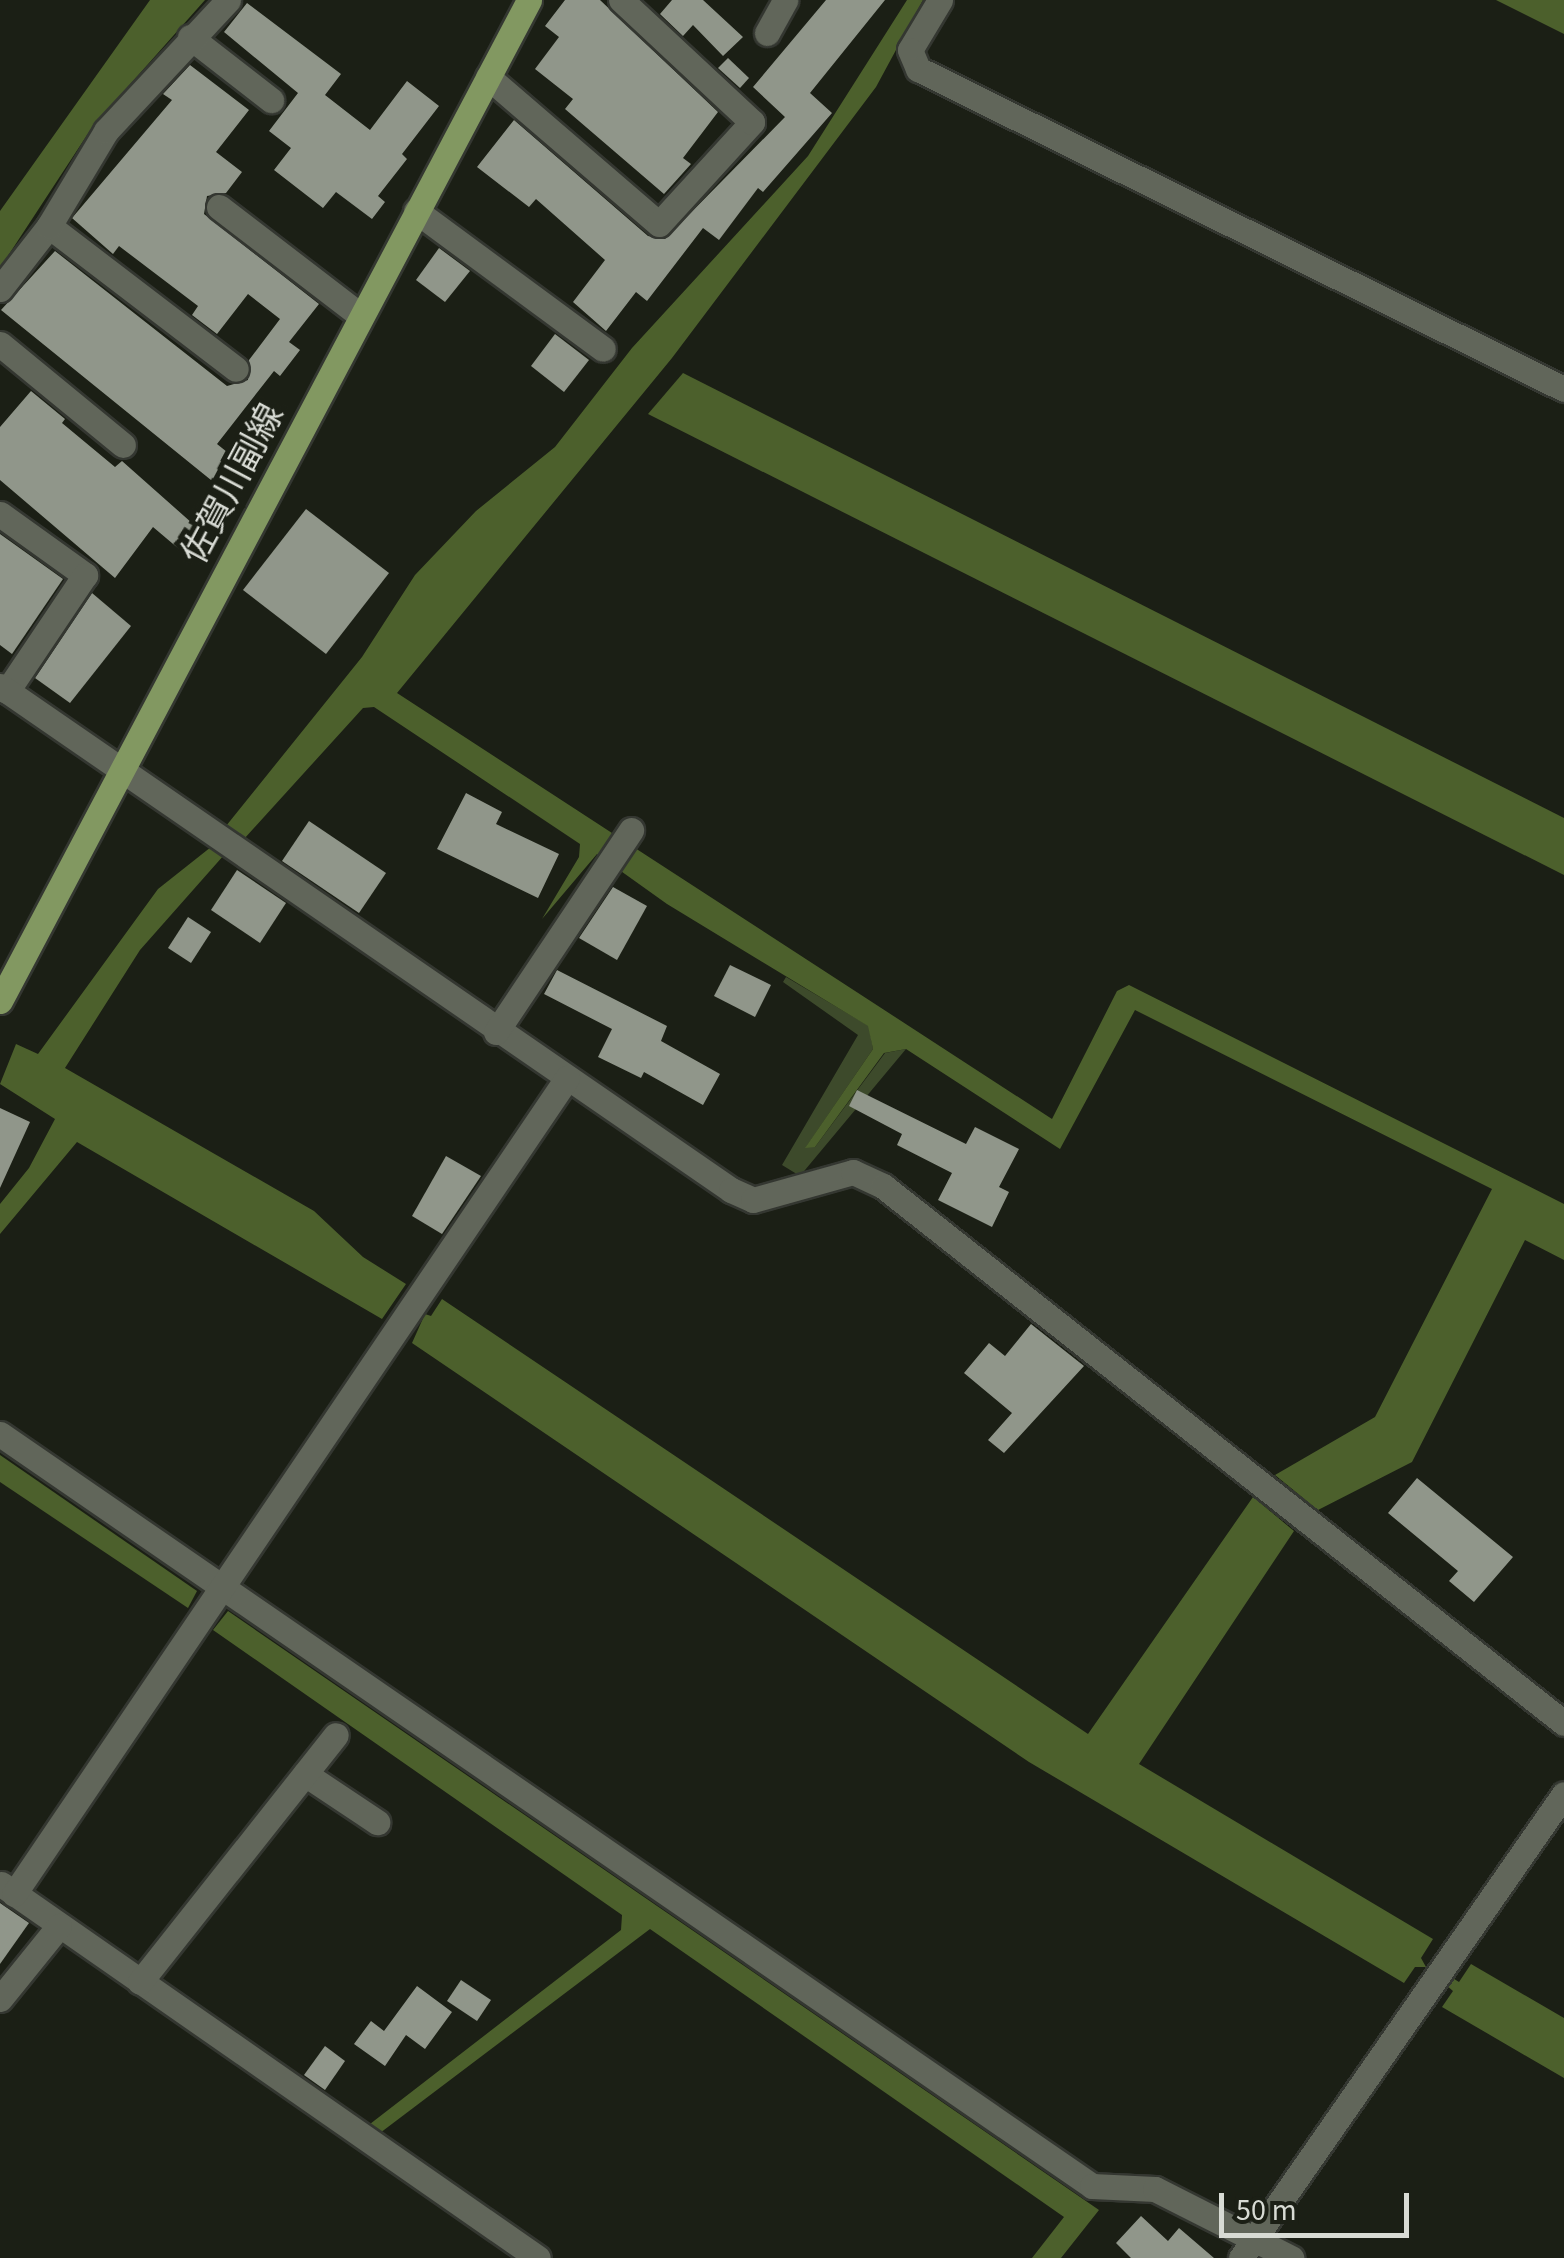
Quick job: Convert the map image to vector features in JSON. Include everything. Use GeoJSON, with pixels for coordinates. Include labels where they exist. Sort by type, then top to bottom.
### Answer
{"type":"FeatureCollection","features":[{"type":"Feature","properties":{"kind":"main road","name":"佐賀川副線"},"geometry":{"type":"LineString","coordinates":[[0,1001],[529,0]]}},
{"type":"Feature","properties":{"kind":"street"},"geometry":{"type":"LineString","coordinates":[[0,289],[49,226],[106,131],[228,0]]}},
{"type":"Feature","properties":{"kind":"street"},"geometry":{"type":"LineString","coordinates":[[488,77],[659,224],[752,122],[621,0]]}},
{"type":"Feature","properties":{"kind":"street"},"geometry":{"type":"LineString","coordinates":[[767,33],[785,0]]}},
{"type":"Feature","properties":{"kind":"street"},"geometry":{"type":"LineString","coordinates":[[940,0],[910,50],[918,69],[1564,389]]}},
{"type":"Feature","properties":{"kind":"street"},"geometry":{"type":"LineString","coordinates":[[190,37],[270,100]]}},
{"type":"Feature","properties":{"kind":"street"},"geometry":{"type":"LineString","coordinates":[[219,207],[361,316]]}},
{"type":"Feature","properties":{"kind":"street"},"geometry":{"type":"LineString","coordinates":[[416,211],[603,349]]}},
{"type":"Feature","properties":{"kind":"street"},"geometry":{"type":"LineString","coordinates":[[49,226],[236,369]]}},
{"type":"Feature","properties":{"kind":"street"},"geometry":{"type":"LineString","coordinates":[[0,344],[122,446]]}},
{"type":"Feature","properties":{"kind":"street"},"geometry":{"type":"LineString","coordinates":[[0,514],[85,575],[4,689],[496,1032],[753,1200],[786,1195],[833,1173],[852,1172],[883,1186],[1564,1723]]}},
{"type":"Feature","properties":{"kind":"street"},"geometry":{"type":"LineString","coordinates":[[496,1032],[627,836]]}},
{"type":"Feature","properties":{"kind":"street"},"geometry":{"type":"LineString","coordinates":[[538,2258],[7,1889],[221,1589],[566,1078]]}},
{"type":"Feature","properties":{"kind":"street"},"geometry":{"type":"LineString","coordinates":[[0,1434],[1092,2186],[1155,2189],[1247,2251],[1291,2258]]}},
{"type":"Feature","properties":{"kind":"street"},"geometry":{"type":"LineString","coordinates":[[140,1982],[336,1735]]}},
{"type":"Feature","properties":{"kind":"street"},"geometry":{"type":"LineString","coordinates":[[305,1774],[376,1822]]}},
{"type":"Feature","properties":{"kind":"street"},"geometry":{"type":"LineString","coordinates":[[1247,2251],[1564,1794]]}},
{"type":"Feature","properties":{"kind":"street"},"geometry":{"type":"LineString","coordinates":[[0,1999],[59,1926]]}},
{"type":"Feature","properties":{"kind":"shaded area"},"geometry":{"type":"Polygon","coordinates":[[[150,0],[205,0],[93,126],[0,268],[0,211],[150,0]]]}},
{"type":"Feature","properties":{"kind":"shaded area"},"geometry":{"type":"Polygon","coordinates":[[[907,0],[923,0],[876,87],[672,358],[397,693],[612,833],[608,841],[630,855],[635,848],[1052,1119],[1117,991],[1129,985],[1564,1204],[1564,1260],[1525,1240],[1412,1462],[1318,1510],[1275,1475],[1375,1417],[1492,1189],[1135,1010],[1060,1149],[906,1049],[884,1053],[815,1147],[805,1148],[873,1049],[868,1026],[667,904],[597,854],[542,919],[579,857],[580,844],[374,707],[363,708],[244,839],[226,826],[362,657],[415,575],[476,511],[555,447],[632,348],[808,156],[907,0]]]}},
{"type":"Feature","properties":{"kind":"shaded area"},"geometry":{"type":"Polygon","coordinates":[[[1496,0],[1564,0],[1564,34],[1496,0]]]}},
{"type":"Feature","properties":{"kind":"shaded area"},"geometry":{"type":"Polygon","coordinates":[[[683,373],[1564,818],[1564,875],[648,414],[683,373]]]}},
{"type":"Feature","properties":{"kind":"shaded area"},"geometry":{"type":"Polygon","coordinates":[[[211,847],[224,855],[140,950],[65,1068],[314,1211],[363,1257],[406,1284],[382,1319],[77,1142],[0,1234],[0,1204],[29,1168],[55,1119],[0,1084],[16,1044],[38,1054],[158,889],[211,847]]]}},
{"type":"Feature","properties":{"kind":"shaded area"},"geometry":{"type":"Polygon","coordinates":[[[786,977],[869,1026],[873,1049],[806,1147],[815,1147],[885,1053],[906,1049],[800,1176],[782,1165],[858,1035],[783,982],[786,977]]]}},
{"type":"Feature","properties":{"kind":"shaded area"},"geometry":{"type":"Polygon","coordinates":[[[442,1299],[1088,1734],[1253,1497],[1294,1531],[1139,1764],[1433,1939],[1421,1958],[1426,1967],[1415,1967],[1404,1983],[1029,1762],[412,1343],[425,1314],[431,1316],[442,1299]]]}},
{"type":"Feature","properties":{"kind":"shaded area"},"geometry":{"type":"Polygon","coordinates":[[[0,1455],[197,1591],[188,1608],[0,1482],[0,1455]]]}},
{"type":"Feature","properties":{"kind":"shaded area"},"geometry":{"type":"Polygon","coordinates":[[[228,1611],[1099,2210],[1061,2258],[1032,2258],[1064,2217],[650,1929],[380,2133],[370,2124],[621,1930],[622,1915],[213,1630],[228,1611]]]}},
{"type":"Feature","properties":{"kind":"shaded area"},"geometry":{"type":"Polygon","coordinates":[[[1471,1964],[1564,2018],[1564,2078],[1442,2007],[1453,1991],[1446,1985],[1451,1977],[1459,1982],[1471,1964]]]}},
{"type":"Feature","properties":{"kind":"building"},"geometry":{"type":"Polygon","coordinates":[[[565,0],[600,0],[718,112],[683,158],[691,164],[664,194],[565,109],[573,99],[535,69],[559,37],[545,26],[565,0]]]}},
{"type":"Feature","properties":{"kind":"building"},"geometry":{"type":"Polygon","coordinates":[[[672,0],[703,0],[743,37],[723,56],[693,25],[683,36],[660,14],[672,0]]]}},
{"type":"Feature","properties":{"kind":"building"},"geometry":{"type":"Polygon","coordinates":[[[826,0],[885,0],[810,93],[832,113],[763,192],[758,188],[719,240],[703,228],[647,301],[636,292],[606,331],[573,302],[605,260],[536,199],[529,207],[477,167],[514,120],[648,236],[665,239],[785,117],[753,87],[826,0]]]}},
{"type":"Feature","properties":{"kind":"building"},"geometry":{"type":"Polygon","coordinates":[[[247,3],[341,74],[325,95],[370,130],[407,81],[439,106],[402,154],[407,159],[378,196],[385,202],[372,219],[336,192],[323,208],[274,170],[291,148],[269,131],[298,93],[224,32],[247,3]]]}},
{"type":"Feature","properties":{"kind":"building"},"geometry":{"type":"Polygon","coordinates":[[[728,58],[749,78],[740,88],[718,68],[728,58]]]}},
{"type":"Feature","properties":{"kind":"building"},"geometry":{"type":"Polygon","coordinates":[[[190,65],[249,110],[216,152],[242,172],[226,193],[207,196],[204,214],[319,304],[289,342],[300,350],[280,376],[274,371],[217,444],[247,468],[227,493],[1,310],[55,251],[227,386],[248,380],[249,360],[280,319],[248,294],[217,334],[192,315],[198,306],[119,246],[113,254],[72,218],[172,100],[163,94],[190,65]]]}},
{"type":"Feature","properties":{"kind":"building"},"geometry":{"type":"Polygon","coordinates":[[[439,248],[470,271],[445,302],[416,280],[439,248]]]}},
{"type":"Feature","properties":{"kind":"building"},"geometry":{"type":"Polygon","coordinates":[[[555,334],[589,360],[564,392],[531,366],[555,334]]]}},
{"type":"Feature","properties":{"kind":"building"},"geometry":{"type":"Polygon","coordinates":[[[31,391],[115,467],[122,461],[210,539],[192,560],[153,527],[115,578],[0,480],[0,427],[31,391]]]}},
{"type":"Feature","properties":{"kind":"building"},"geometry":{"type":"Polygon","coordinates":[[[306,509],[389,573],[326,654],[243,590],[306,509]]]}},
{"type":"Feature","properties":{"kind":"building"},"geometry":{"type":"Polygon","coordinates":[[[0,534],[63,579],[12,654],[0,645],[0,534]]]}},
{"type":"Feature","properties":{"kind":"building"},"geometry":{"type":"Polygon","coordinates":[[[92,593],[131,626],[70,703],[35,678],[92,593]]]}},
{"type":"Feature","properties":{"kind":"building"},"geometry":{"type":"Polygon","coordinates":[[[466,793],[502,812],[496,824],[559,854],[538,898],[437,849],[466,793]]]}},
{"type":"Feature","properties":{"kind":"building"},"geometry":{"type":"Polygon","coordinates":[[[309,821],[386,873],[359,913],[282,861],[309,821]]]}},
{"type":"Feature","properties":{"kind":"building"},"geometry":{"type":"Polygon","coordinates":[[[237,870],[286,903],[260,943],[211,910],[237,870]]]}},
{"type":"Feature","properties":{"kind":"building"},"geometry":{"type":"Polygon","coordinates":[[[613,887],[647,906],[617,960],[579,938],[613,887]]]}},
{"type":"Feature","properties":{"kind":"building"},"geometry":{"type":"Polygon","coordinates":[[[188,917],[211,932],[191,963],[168,948],[188,917]]]}},
{"type":"Feature","properties":{"kind":"building"},"geometry":{"type":"Polygon","coordinates":[[[730,965],[771,985],[755,1017],[714,996],[730,965]]]}},
{"type":"Feature","properties":{"kind":"building"},"geometry":{"type":"Polygon","coordinates":[[[557,970],[667,1026],[661,1041],[720,1074],[703,1105],[644,1072],[641,1078],[598,1057],[612,1029],[544,994],[557,970]]]}},
{"type":"Feature","properties":{"kind":"building"},"geometry":{"type":"Polygon","coordinates":[[[857,1090],[966,1144],[975,1127],[1019,1149],[999,1187],[1009,1192],[992,1227],[938,1200],[952,1173],[897,1145],[902,1134],[849,1106],[857,1090]]]}},
{"type":"Feature","properties":{"kind":"building"},"geometry":{"type":"Polygon","coordinates":[[[0,1108],[30,1122],[0,1188],[0,1108]]]}},
{"type":"Feature","properties":{"kind":"building"},"geometry":{"type":"Polygon","coordinates":[[[446,1156],[481,1176],[442,1234],[412,1216],[446,1156]]]}},
{"type":"Feature","properties":{"kind":"building"},"geometry":{"type":"Polygon","coordinates":[[[1031,1324],[1084,1366],[1004,1453],[988,1440],[1012,1413],[964,1373],[989,1343],[1005,1356],[1031,1324]]]}},
{"type":"Feature","properties":{"kind":"building"},"geometry":{"type":"Polygon","coordinates":[[[1417,1478],[1513,1557],[1474,1602],[1449,1581],[1458,1571],[1388,1513],[1417,1478]]]}},
{"type":"Feature","properties":{"kind":"building"},"geometry":{"type":"Polygon","coordinates":[[[0,1903],[29,1923],[0,1964],[0,1903]]]}},
{"type":"Feature","properties":{"kind":"building"},"geometry":{"type":"Polygon","coordinates":[[[461,1980],[491,2000],[477,2021],[447,2001],[461,1980]]]}},
{"type":"Feature","properties":{"kind":"building"},"geometry":{"type":"Polygon","coordinates":[[[417,1986],[452,2012],[425,2049],[406,2035],[385,2066],[354,2044],[371,2021],[384,2031],[417,1986]]]}},
{"type":"Feature","properties":{"kind":"building"},"geometry":{"type":"Polygon","coordinates":[[[325,2046],[345,2061],[325,2090],[304,2075],[325,2046]]]}},
{"type":"Feature","properties":{"kind":"building"},"geometry":{"type":"Polygon","coordinates":[[[1141,2216],[1168,2241],[1179,2228],[1214,2258],[1131,2258],[1116,2243],[1141,2216]]]}}]}
